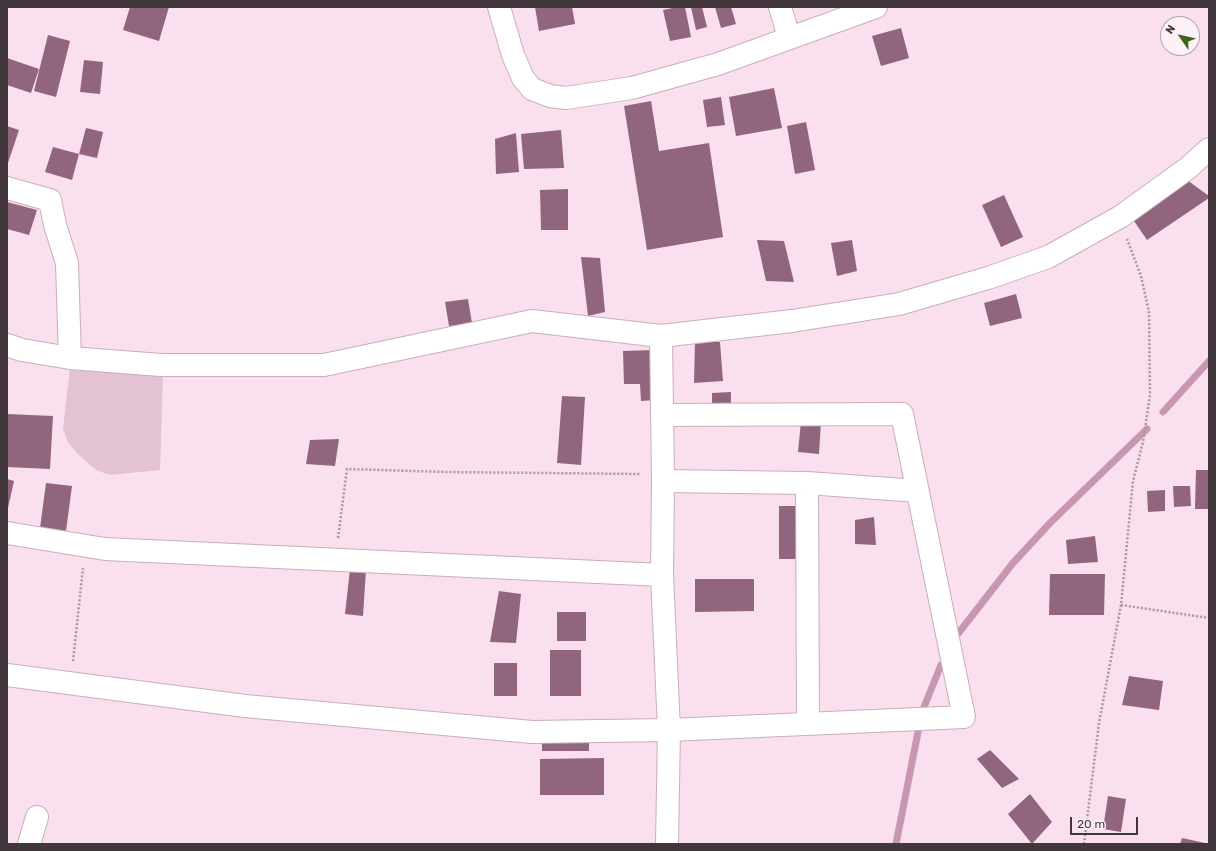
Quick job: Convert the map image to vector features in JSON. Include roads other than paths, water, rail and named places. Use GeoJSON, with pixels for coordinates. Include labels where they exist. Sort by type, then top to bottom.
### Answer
{"type":"FeatureCollection","features":[{"type":"Feature","properties":{"kind":"street"},"geometry":{"type":"LineString","coordinates":[[499,7],[513,55],[523,78],[532,89],[550,96],[566,98],[632,88],[718,64],[789,37],[876,7]]}},
{"type":"Feature","properties":{"kind":"street"},"geometry":{"type":"LineString","coordinates":[[780,7],[789,37]]}},
{"type":"Feature","properties":{"kind":"street"},"geometry":{"type":"LineString","coordinates":[[7,345],[22,350],[70,358],[161,365],[324,365],[532,322],[661,336],[792,320],[899,304],[988,278],[1048,257],[1120,217],[1188,168],[1209,149]]}},
{"type":"Feature","properties":{"kind":"street"},"geometry":{"type":"LineString","coordinates":[[7,188],[50,200],[55,225],[67,262],[70,358]]}},
{"type":"Feature","properties":{"kind":"street"},"geometry":{"type":"LineString","coordinates":[[661,336],[663,477],[662,575],[669,730],[667,844]]}},
{"type":"Feature","properties":{"kind":"street"},"geometry":{"type":"LineString","coordinates":[[7,675],[245,706],[532,732],[669,730],[964,717],[902,414],[662,415]]}},
{"type":"Feature","properties":{"kind":"street"},"geometry":{"type":"LineString","coordinates":[[663,477],[807,483],[918,491]]}},
{"type":"Feature","properties":{"kind":"street"},"geometry":{"type":"LineString","coordinates":[[807,483],[808,724]]}},
{"type":"Feature","properties":{"kind":"street"},"geometry":{"type":"LineString","coordinates":[[7,533],[105,549],[662,575]]}},
{"type":"Feature","properties":{"kind":"street"},"geometry":{"type":"LineString","coordinates":[[29,844],[37,817]]}},
{"type":"Feature","properties":{"kind":"waterway"},"geometry":{"type":"LineString","coordinates":[[1163,412],[1209,361]]}},
{"type":"Feature","properties":{"kind":"waterway"},"geometry":{"type":"LineString","coordinates":[[957,635],[1013,563],[1050,523],[1147,429]]}},
{"type":"Feature","properties":{"kind":"waterway"},"geometry":{"type":"LineString","coordinates":[[922,712],[941,665]]}},
{"type":"Feature","properties":{"kind":"waterway"},"geometry":{"type":"LineString","coordinates":[[896,844],[918,732]]}}]}
